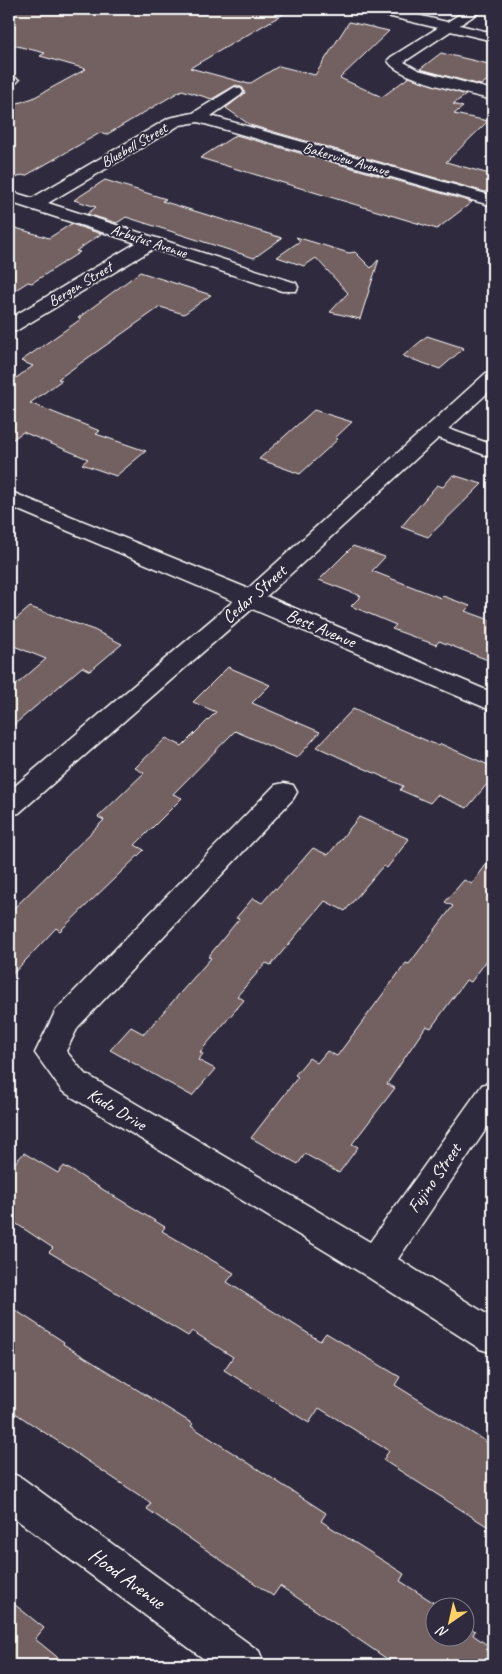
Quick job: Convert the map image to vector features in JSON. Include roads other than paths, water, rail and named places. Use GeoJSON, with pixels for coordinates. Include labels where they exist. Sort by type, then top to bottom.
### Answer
{"type":"FeatureCollection","features":[{"type":"Feature","properties":{"kind":"street"},"geometry":{"type":"LineString","coordinates":[[375,9],[493,38]]}},
{"type":"Feature","properties":{"kind":"street"},"geometry":{"type":"LineString","coordinates":[[477,9],[396,60],[397,64],[413,73],[493,95]]}},
{"type":"Feature","properties":{"kind":"street","name":"Bluebell Street"},"geometry":{"type":"LineString","coordinates":[[34,204],[175,121],[198,117],[235,92]]}},
{"type":"Feature","properties":{"kind":"street","name":"Bakerview Avenue"},"geometry":{"type":"LineString","coordinates":[[198,117],[493,202]]}},
{"type":"Feature","properties":{"kind":"street","name":"Arbutus Avenue"},"geometry":{"type":"LineString","coordinates":[[9,196],[289,287]]}},
{"type":"Feature","properties":{"kind":"street","name":"Bergen Street"},"geometry":{"type":"LineString","coordinates":[[9,327],[151,242]]}},
{"type":"Feature","properties":{"kind":"street","name":"Cedar Street"},"geometry":{"type":"LineString","coordinates":[[9,806],[50,768],[250,598],[493,377]]}},
{"type":"Feature","properties":{"kind":"street"},"geometry":{"type":"LineString","coordinates":[[435,430],[493,452]]}},
{"type":"Feature","properties":{"kind":"street","name":"Best Avenue"},"geometry":{"type":"LineString","coordinates":[[9,498],[250,598],[493,703]]}},
{"type":"Feature","properties":{"kind":"street","name":"Kudo Drive"},"geometry":{"type":"LineString","coordinates":[[284,792],[67,1019],[50,1053],[73,1082],[375,1263],[493,1338]]}},
{"type":"Feature","properties":{"kind":"street","name":"Fujino Street"},"geometry":{"type":"LineString","coordinates":[[375,1263],[493,1094]]}},
{"type":"Feature","properties":{"kind":"street","name":"Hood Avenue"},"geometry":{"type":"LineString","coordinates":[[9,1491],[245,1665]]}}]}
